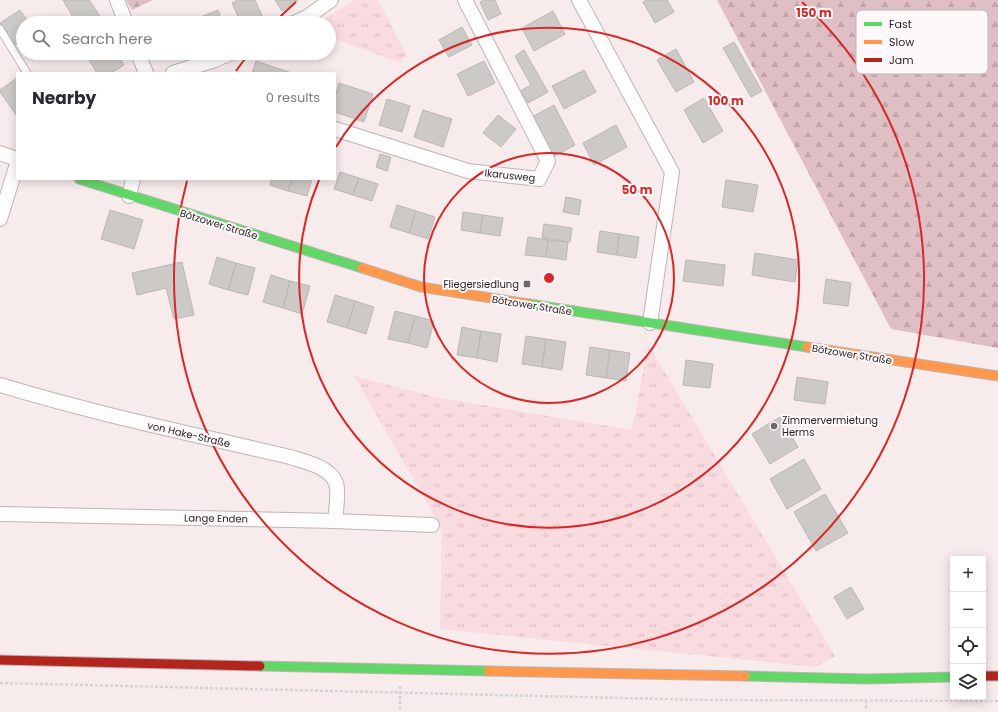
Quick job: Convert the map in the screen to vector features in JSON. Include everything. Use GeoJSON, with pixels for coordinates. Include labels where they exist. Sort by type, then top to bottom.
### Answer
{"type":"FeatureCollection","features":[{"type":"Feature","properties":{"kind":"main road","name":"Bötzower Straße"},"geometry":{"type":"LineString","coordinates":[[82,180],[421,287],[998,376]]}},
{"type":"Feature","properties":{"kind":"main road"},"geometry":{"type":"LineString","coordinates":[[0,660],[859,678],[950,677]]}},
{"type":"Feature","properties":{"kind":"main road"},"geometry":{"type":"LineString","coordinates":[[986,676],[998,676]]}},
{"type":"Feature","properties":{"kind":"street"},"geometry":{"type":"LineString","coordinates":[[117,0],[123,16]]}},
{"type":"Feature","properties":{"kind":"street"},"geometry":{"type":"LineString","coordinates":[[308,16],[330,0]]}},
{"type":"Feature","properties":{"kind":"street","name":"Ikarusweg"},"geometry":{"type":"LineString","coordinates":[[336,129],[468,171],[539,179],[548,161],[465,0]]}},
{"type":"Feature","properties":{"kind":"street"},"geometry":{"type":"LineString","coordinates":[[579,0],[672,172],[650,323]]}},
{"type":"Feature","properties":{"kind":"street"},"geometry":{"type":"LineString","coordinates":[[141,60],[146,72]]}},
{"type":"Feature","properties":{"kind":"street"},"geometry":{"type":"LineString","coordinates":[[180,72],[217,67]]}},
{"type":"Feature","properties":{"kind":"street"},"geometry":{"type":"LineString","coordinates":[[0,153],[16,159]]}},
{"type":"Feature","properties":{"kind":"street"},"geometry":{"type":"LineString","coordinates":[[0,219],[16,167]]}},
{"type":"Feature","properties":{"kind":"street"},"geometry":{"type":"LineString","coordinates":[[129,196],[133,180]]}},
{"type":"Feature","properties":{"kind":"street","name":"von Hake-Straße"},"geometry":{"type":"LineString","coordinates":[[0,385],[42,398],[115,417],[290,457],[316,466],[328,472],[336,483],[335,521]]}},
{"type":"Feature","properties":{"kind":"street","name":"Lange Enden"},"geometry":{"type":"LineString","coordinates":[[0,514],[335,521],[432,525]]}},
{"type":"Feature","properties":{"kind":"lane"},"geometry":{"type":"LineString","coordinates":[[0,29],[16,55]]}},
{"type":"Feature","properties":{"kind":"lane"},"geometry":{"type":"LineString","coordinates":[[19,60],[26,72]]}},
{"type":"Feature","properties":{"kind":"path"},"geometry":{"type":"LineString","coordinates":[[400,709],[401,669]]}},
{"type":"Feature","properties":{"kind":"path"},"geometry":{"type":"LineString","coordinates":[[0,683],[704,700],[998,701]]}},
{"type":"Feature","properties":{"kind":"green space"},"geometry":{"type":"Polygon","coordinates":[[[126,0],[153,0],[132,10],[126,0]]]}},
{"type":"Feature","properties":{"kind":"green space"},"geometry":{"type":"Polygon","coordinates":[[[354,0],[378,0],[406,54],[401,63],[336,40],[336,16],[330,16],[354,0]]]}},
{"type":"Feature","properties":{"kind":"green space"},"geometry":{"type":"Polygon","coordinates":[[[717,0],[998,0],[998,348],[891,329],[717,0]]]}},
{"type":"Feature","properties":{"kind":"green space"},"geometry":{"type":"Polygon","coordinates":[[[648,344],[835,656],[816,667],[440,629],[442,529],[354,376],[435,397],[632,430],[648,344]]]}},
{"type":"Feature","properties":{"kind":"building"},"geometry":{"type":"Polygon","coordinates":[[[63,0],[89,0],[100,16],[72,16],[63,0]]]}},
{"type":"Feature","properties":{"kind":"building"},"geometry":{"type":"Polygon","coordinates":[[[238,0],[255,0],[262,16],[238,16],[232,3],[238,0]]]}},
{"type":"Feature","properties":{"kind":"building"},"geometry":{"type":"Polygon","coordinates":[[[275,0],[298,0],[282,11],[275,0]]]}},
{"type":"Feature","properties":{"kind":"building"},"geometry":{"type":"Polygon","coordinates":[[[484,0],[495,0],[501,14],[488,20],[480,2],[484,0]]]}},
{"type":"Feature","properties":{"kind":"building"},"geometry":{"type":"Polygon","coordinates":[[[647,0],[667,0],[674,12],[655,23],[643,2],[647,0]]]}},
{"type":"Feature","properties":{"kind":"building"},"geometry":{"type":"Polygon","coordinates":[[[20,10],[24,16],[16,16],[16,44],[15,45],[0,23],[20,10]]]}},
{"type":"Feature","properties":{"kind":"building"},"geometry":{"type":"Polygon","coordinates":[[[218,10],[220,16],[203,16],[218,10]]]}},
{"type":"Feature","properties":{"kind":"building"},"geometry":{"type":"Polygon","coordinates":[[[553,11],[565,34],[534,51],[522,28],[553,11]]]}},
{"type":"Feature","properties":{"kind":"building"},"geometry":{"type":"Polygon","coordinates":[[[462,27],[472,45],[449,57],[439,40],[462,27]]]}},
{"type":"Feature","properties":{"kind":"building"},"geometry":{"type":"Polygon","coordinates":[[[734,42],[762,91],[751,97],[723,48],[734,42]]]}},
{"type":"Feature","properties":{"kind":"building"},"geometry":{"type":"Polygon","coordinates":[[[676,49],[694,82],[676,92],[657,60],[676,49]]]}},
{"type":"Feature","properties":{"kind":"building"},"geometry":{"type":"Polygon","coordinates":[[[524,50],[548,92],[528,103],[520,91],[531,85],[515,56],[524,50]]]}},
{"type":"Feature","properties":{"kind":"building"},"geometry":{"type":"Polygon","coordinates":[[[89,60],[121,60],[124,65],[113,72],[96,72],[89,60]]]}},
{"type":"Feature","properties":{"kind":"building"},"geometry":{"type":"Polygon","coordinates":[[[256,61],[289,72],[252,72],[256,61]]]}},
{"type":"Feature","properties":{"kind":"building"},"geometry":{"type":"Polygon","coordinates":[[[484,61],[495,83],[468,96],[457,74],[484,61]]]}},
{"type":"Feature","properties":{"kind":"building"},"geometry":{"type":"Polygon","coordinates":[[[584,70],[596,92],[564,109],[552,86],[584,70]]]}},
{"type":"Feature","properties":{"kind":"building"},"geometry":{"type":"Polygon","coordinates":[[[16,79],[16,115],[0,92],[0,90],[16,79]]]}},
{"type":"Feature","properties":{"kind":"building"},"geometry":{"type":"Polygon","coordinates":[[[339,83],[373,94],[364,122],[336,112],[336,94],[339,83]]]}},
{"type":"Feature","properties":{"kind":"building"},"geometry":{"type":"Polygon","coordinates":[[[704,98],[723,131],[703,143],[684,110],[704,98]]]}},
{"type":"Feature","properties":{"kind":"building"},"geometry":{"type":"Polygon","coordinates":[[[387,99],[410,106],[402,132],[379,125],[387,99]]]}},
{"type":"Feature","properties":{"kind":"building"},"geometry":{"type":"Polygon","coordinates":[[[554,105],[575,145],[553,157],[532,117],[554,105]]]}},
{"type":"Feature","properties":{"kind":"building"},"geometry":{"type":"Polygon","coordinates":[[[423,110],[452,119],[443,147],[414,137],[423,110]]]}},
{"type":"Feature","properties":{"kind":"building"},"geometry":{"type":"Polygon","coordinates":[[[498,115],[516,129],[501,147],[483,133],[498,115]]]}},
{"type":"Feature","properties":{"kind":"building"},"geometry":{"type":"Polygon","coordinates":[[[616,125],[627,147],[594,165],[583,143],[616,125]]]}},
{"type":"Feature","properties":{"kind":"building"},"geometry":{"type":"Polygon","coordinates":[[[380,154],[391,157],[387,171],[376,167],[380,154]]]}},
{"type":"Feature","properties":{"kind":"building"},"geometry":{"type":"Polygon","coordinates":[[[340,172],[359,178],[353,195],[334,189],[340,172]]]}},
{"type":"Feature","properties":{"kind":"building"},"geometry":{"type":"Polygon","coordinates":[[[359,178],[378,184],[372,201],[353,195],[359,178]]]}},
{"type":"Feature","properties":{"kind":"building"},"geometry":{"type":"Polygon","coordinates":[[[272,180],[292,180],[288,191],[270,185],[272,180]]]}},
{"type":"Feature","properties":{"kind":"building"},"geometry":{"type":"Polygon","coordinates":[[[292,180],[312,180],[307,196],[288,191],[292,180]]]}},
{"type":"Feature","properties":{"kind":"building"},"geometry":{"type":"Polygon","coordinates":[[[726,180],[758,185],[753,212],[722,207],[726,180]]]}},
{"type":"Feature","properties":{"kind":"building"},"geometry":{"type":"Polygon","coordinates":[[[566,197],[581,200],[579,215],[563,212],[566,197]]]}},
{"type":"Feature","properties":{"kind":"building"},"geometry":{"type":"Polygon","coordinates":[[[397,205],[416,211],[409,233],[390,227],[397,205]]]}},
{"type":"Feature","properties":{"kind":"building"},"geometry":{"type":"Polygon","coordinates":[[[110,210],[143,220],[134,249],[101,239],[110,210]]]}},
{"type":"Feature","properties":{"kind":"building"},"geometry":{"type":"Polygon","coordinates":[[[416,211],[435,217],[428,239],[409,233],[416,211]]]}},
{"type":"Feature","properties":{"kind":"building"},"geometry":{"type":"Polygon","coordinates":[[[463,212],[483,215],[480,233],[461,230],[463,212]]]}},
{"type":"Feature","properties":{"kind":"building"},"geometry":{"type":"Polygon","coordinates":[[[483,215],[503,218],[500,236],[480,233],[483,215]]]}},
{"type":"Feature","properties":{"kind":"building"},"geometry":{"type":"Polygon","coordinates":[[[544,224],[572,228],[570,242],[542,238],[544,224]]]}},
{"type":"Feature","properties":{"kind":"building"},"geometry":{"type":"Polygon","coordinates":[[[600,231],[619,234],[617,255],[597,252],[600,231]]]}},
{"type":"Feature","properties":{"kind":"building"},"geometry":{"type":"Polygon","coordinates":[[[619,234],[639,237],[636,258],[617,255],[619,234]]]}},
{"type":"Feature","properties":{"kind":"building"},"geometry":{"type":"Polygon","coordinates":[[[528,237],[548,240],[546,257],[525,255],[528,237]]]}},
{"type":"Feature","properties":{"kind":"building"},"geometry":{"type":"Polygon","coordinates":[[[548,240],[568,242],[566,260],[546,257],[548,240]]]}},
{"type":"Feature","properties":{"kind":"building"},"geometry":{"type":"Polygon","coordinates":[[[755,253],[798,260],[795,282],[752,275],[755,253]]]}},
{"type":"Feature","properties":{"kind":"building"},"geometry":{"type":"Polygon","coordinates":[[[217,257],[236,263],[228,290],[209,284],[217,257]]]}},
{"type":"Feature","properties":{"kind":"building"},"geometry":{"type":"Polygon","coordinates":[[[686,260],[725,265],[723,286],[683,281],[686,260]]]}},
{"type":"Feature","properties":{"kind":"building"},"geometry":{"type":"Polygon","coordinates":[[[182,262],[194,315],[174,319],[166,288],[137,295],[132,273],[182,262]]]}},
{"type":"Feature","properties":{"kind":"building"},"geometry":{"type":"Polygon","coordinates":[[[236,263],[255,268],[248,295],[228,290],[236,263]]]}},
{"type":"Feature","properties":{"kind":"building"},"geometry":{"type":"Polygon","coordinates":[[[271,275],[290,281],[283,308],[263,302],[271,275]]]}},
{"type":"Feature","properties":{"kind":"building"},"geometry":{"type":"Polygon","coordinates":[[[826,279],[851,283],[848,306],[823,303],[826,279]]]}},
{"type":"Feature","properties":{"kind":"building"},"geometry":{"type":"Polygon","coordinates":[[[290,281],[310,286],[302,314],[283,308],[290,281]]]}},
{"type":"Feature","properties":{"kind":"building"},"geometry":{"type":"Polygon","coordinates":[[[335,295],[355,301],[347,328],[327,322],[335,295]]]}},
{"type":"Feature","properties":{"kind":"building"},"geometry":{"type":"Polygon","coordinates":[[[355,301],[374,307],[366,334],[347,328],[355,301]]]}},
{"type":"Feature","properties":{"kind":"building"},"geometry":{"type":"Polygon","coordinates":[[[395,311],[415,316],[408,343],[388,339],[395,311]]]}},
{"type":"Feature","properties":{"kind":"building"},"geometry":{"type":"Polygon","coordinates":[[[415,316],[434,321],[427,348],[408,343],[415,316]]]}},
{"type":"Feature","properties":{"kind":"building"},"geometry":{"type":"Polygon","coordinates":[[[462,327],[481,331],[477,358],[457,355],[462,327]]]}},
{"type":"Feature","properties":{"kind":"building"},"geometry":{"type":"Polygon","coordinates":[[[481,331],[501,334],[497,362],[477,358],[481,331]]]}},
{"type":"Feature","properties":{"kind":"building"},"geometry":{"type":"Polygon","coordinates":[[[526,336],[546,339],[542,367],[522,364],[526,336]]]}},
{"type":"Feature","properties":{"kind":"building"},"geometry":{"type":"Polygon","coordinates":[[[546,339],[566,342],[562,370],[542,367],[546,339]]]}},
{"type":"Feature","properties":{"kind":"building"},"geometry":{"type":"Polygon","coordinates":[[[590,347],[610,350],[606,378],[586,375],[590,347]]]}},
{"type":"Feature","properties":{"kind":"building"},"geometry":{"type":"Polygon","coordinates":[[[610,350],[630,353],[626,381],[606,378],[610,350]]]}},
{"type":"Feature","properties":{"kind":"building"},"geometry":{"type":"Polygon","coordinates":[[[686,360],[713,364],[710,388],[683,385],[686,360]]]}},
{"type":"Feature","properties":{"kind":"building"},"geometry":{"type":"Polygon","coordinates":[[[797,377],[828,382],[825,404],[794,400],[797,377]]]}},
{"type":"Feature","properties":{"kind":"building"},"geometry":{"type":"Polygon","coordinates":[[[780,417],[798,447],[770,464],[752,434],[780,417]]]}},
{"type":"Feature","properties":{"kind":"building"},"geometry":{"type":"Polygon","coordinates":[[[804,459],[821,489],[787,509],[770,479],[804,459]]]}},
{"type":"Feature","properties":{"kind":"building"},"geometry":{"type":"Polygon","coordinates":[[[825,494],[848,533],[816,551],[794,512],[825,494]]]}},
{"type":"Feature","properties":{"kind":"building"},"geometry":{"type":"Polygon","coordinates":[[[851,587],[864,609],[847,619],[834,597],[851,587]]]}},
{"type":"Feature","properties":{"kind":"traffic: fast"},"geometry":{"type":"LineString","coordinates":[[82,180],[362,268]]}},
{"type":"Feature","properties":{"kind":"traffic: fast"},"geometry":{"type":"LineString","coordinates":[[529,304],[807,347]]}},
{"type":"Feature","properties":{"kind":"traffic: fast"},"geometry":{"type":"LineString","coordinates":[[260,666],[488,671]]}},
{"type":"Feature","properties":{"kind":"traffic: fast"},"geometry":{"type":"LineString","coordinates":[[745,676],[867,679],[950,677]]}},
{"type":"Feature","properties":{"kind":"traffic: slow"},"geometry":{"type":"LineString","coordinates":[[362,268],[421,287],[529,304]]}},
{"type":"Feature","properties":{"kind":"traffic: slow"},"geometry":{"type":"LineString","coordinates":[[807,347],[998,376]]}},
{"type":"Feature","properties":{"kind":"traffic: slow"},"geometry":{"type":"LineString","coordinates":[[488,671],[745,676]]}},
{"type":"Feature","properties":{"kind":"traffic: jam"},"geometry":{"type":"LineString","coordinates":[[0,660],[260,666]]}},
{"type":"Feature","properties":{"kind":"traffic: jam"},"geometry":{"type":"LineString","coordinates":[[986,676],[998,676]]}},
{"type":"Feature","properties":{"kind":"place","name":"Fliegersiedlung"},"geometry":{"type":"Point","coordinates":[527,284]}},
{"type":"Feature","properties":{"kind":"place","name":"Zimmervermietung Herms"},"geometry":{"type":"Point","coordinates":[774,426]}}]}
